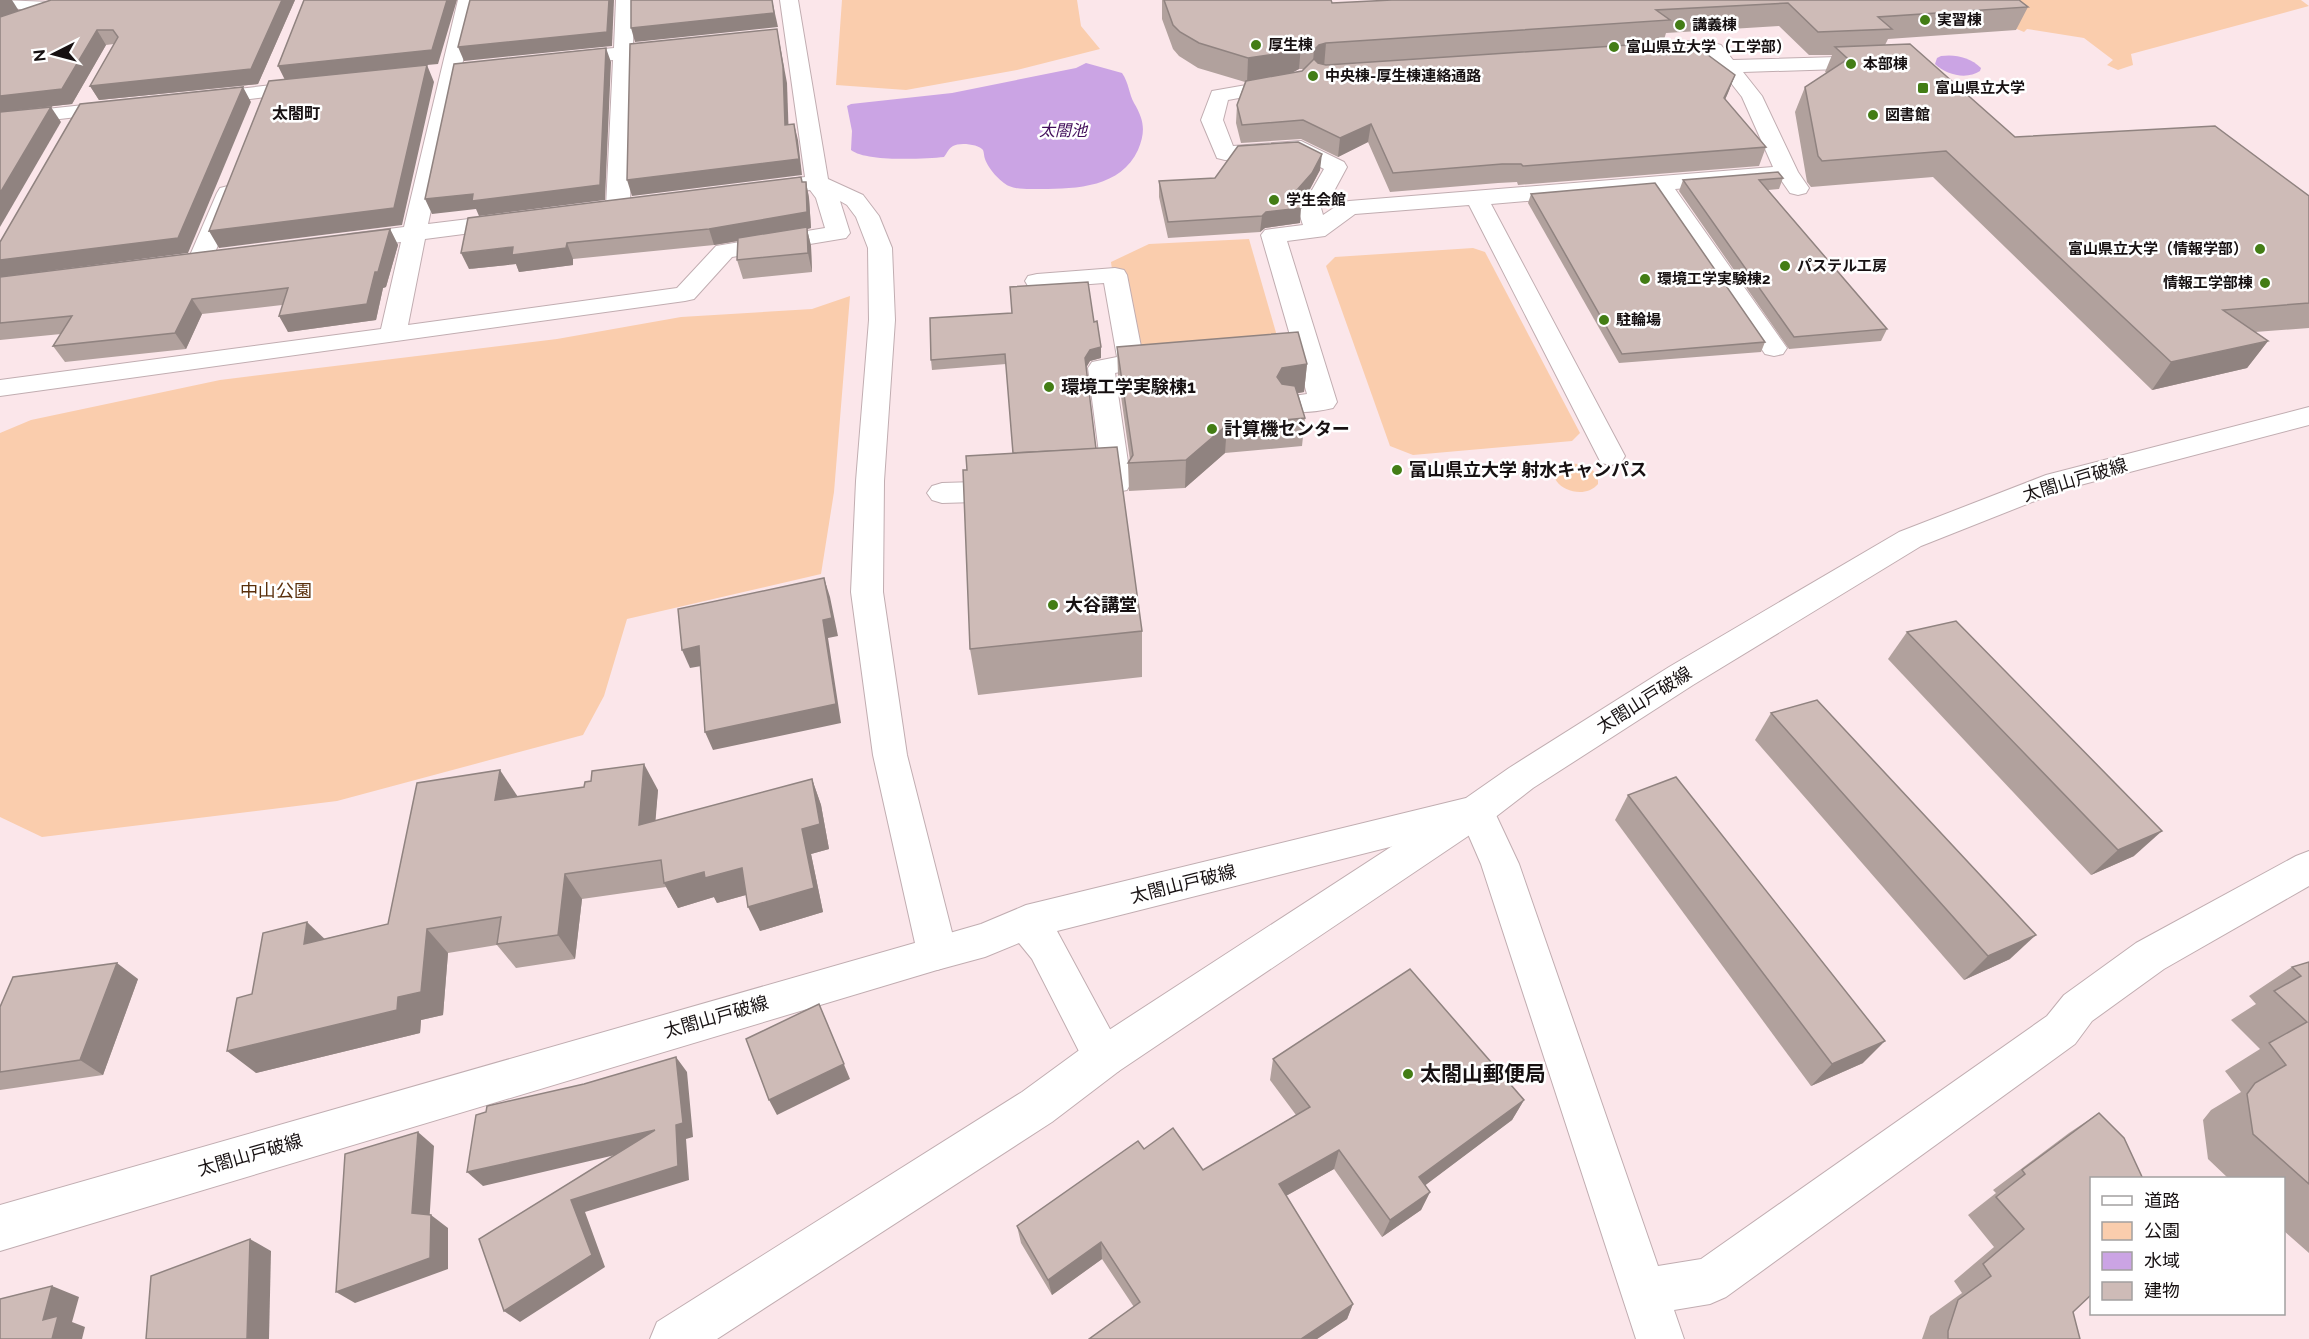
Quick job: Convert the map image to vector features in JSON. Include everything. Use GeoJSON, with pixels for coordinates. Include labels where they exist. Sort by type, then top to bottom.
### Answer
{"type":"FeatureCollection","features":[{"type":"Feature","properties":{"kind":"street"},"geometry":{"type":"LineString","coordinates":[[0,0],[51,8]]}},
{"type":"Feature","properties":{"kind":"street"},"geometry":{"type":"LineString","coordinates":[[10,22],[51,8],[88,0]]}},
{"type":"Feature","properties":{"kind":"street"},"geometry":{"type":"LineString","coordinates":[[393,335],[449,72],[467,0]]}},
{"type":"Feature","properties":{"kind":"street"},"geometry":{"type":"LineString","coordinates":[[625,0],[607,208],[642,204]]}},
{"type":"Feature","properties":{"kind":"street"},"geometry":{"type":"LineString","coordinates":[[0,388],[686,294],[724,252],[838,233],[827,198],[817,182],[814,150],[789,0]]}},
{"type":"Feature","properties":{"kind":"street"},"geometry":{"type":"LineString","coordinates":[[771,36],[793,34]]}},
{"type":"Feature","properties":{"kind":"street"},"geometry":{"type":"LineString","coordinates":[[541,62],[691,45]]}},
{"type":"Feature","properties":{"kind":"street"},"geometry":{"type":"LineString","coordinates":[[1290,404],[1323,402],[1273,235],[1317,231],[1349,208],[1661,184],[1792,181],[1752,96],[1714,49],[1632,54]]}},
{"type":"Feature","properties":{"kind":"street"},"geometry":{"type":"LineString","coordinates":[[1728,66],[1887,62]]}},
{"type":"Feature","properties":{"kind":"street"},"geometry":{"type":"LineString","coordinates":[[260,112],[277,71]]}},
{"type":"Feature","properties":{"kind":"street"},"geometry":{"type":"LineString","coordinates":[[1301,76],[1293,83],[1219,95],[1212,120],[1225,153],[1301,148],[1336,167],[1322,193],[1309,207],[1317,231]]}},
{"type":"Feature","properties":{"kind":"street"},"geometry":{"type":"LineString","coordinates":[[187,100],[325,85]]}},
{"type":"Feature","properties":{"kind":"street"},"geometry":{"type":"LineString","coordinates":[[70,132],[93,91]]}},
{"type":"Feature","properties":{"kind":"street"},"geometry":{"type":"LineString","coordinates":[[0,120],[140,105]]}},
{"type":"Feature","properties":{"kind":"street"},"geometry":{"type":"LineString","coordinates":[[177,263],[211,259],[234,176]]}},
{"type":"Feature","properties":{"kind":"street"},"geometry":{"type":"LineString","coordinates":[[735,192],[817,182],[855,200],[867,216],[880,248],[882,320],[870,481],[867,592],[890,754],[937,952]]}},
{"type":"Feature","properties":{"kind":"street"},"geometry":{"type":"LineString","coordinates":[[1661,184],[1774,348]]}},
{"type":"Feature","properties":{"kind":"street"},"geometry":{"type":"LineString","coordinates":[[1476,197],[1611,456]]}},
{"type":"Feature","properties":{"kind":"street"},"geometry":{"type":"LineString","coordinates":[[325,245],[528,219]]}},
{"type":"Feature","properties":{"kind":"street"},"geometry":{"type":"LineString","coordinates":[[1037,281],[1115,275],[1131,362],[1101,368],[1117,483],[1082,486]]}},
{"type":"Feature","properties":{"kind":"street","name":"太閤山戸破線"},"geometry":{"type":"LineString","coordinates":[[0,1228],[937,952],[985,940],[1026,922],[1476,811],[1521,778],[1681,676],[1910,539],[2056,482],[2309,416]]}},
{"type":"Feature","properties":{"kind":"street"},"geometry":{"type":"LineString","coordinates":[[942,493],[1036,489]]}},
{"type":"Feature","properties":{"kind":"street"},"geometry":{"type":"LineString","coordinates":[[674,1339],[1037,1107],[1104,1057],[1476,811],[1500,864],[1660,1339]]}},
{"type":"Feature","properties":{"kind":"street"},"geometry":{"type":"LineString","coordinates":[[1644,1291],[1710,1281],[2061,1030],[2078,1008],[2150,956],[2306,873]]}},
{"type":"Feature","properties":{"kind":"street"},"geometry":{"type":"LineString","coordinates":[[1026,922],[1046,947],[1104,1057]]}},
{"type":"Feature","properties":{"kind":"green space"},"geometry":{"type":"Polygon","coordinates":[[[842,0],[1077,0],[1081,26],[1100,49],[1017,70],[906,90],[836,85],[842,0]]]}},
{"type":"Feature","properties":{"kind":"green space"},"geometry":{"type":"Polygon","coordinates":[[[1980,0],[2301,0],[2309,6],[2131,54],[2133,65],[2118,70],[2107,65],[2113,60],[2084,38],[2027,29],[2024,32],[2012,27],[1980,0]]]}},
{"type":"Feature","properties":{"kind":"green space"},"geometry":{"type":"Polygon","coordinates":[[[1249,239],[1281,350],[1124,359],[1111,262],[1149,244],[1249,239]]]}},
{"type":"Feature","properties":{"kind":"green space"},"geometry":{"type":"Polygon","coordinates":[[[1473,248],[1485,252],[1580,433],[1572,441],[1413,455],[1390,446],[1326,266],[1335,257],[1473,248]]]}},
{"type":"Feature","properties":{"kind":"green space","name":"中山公園"},"geometry":{"type":"Polygon","coordinates":[[[850,296],[834,492],[821,574],[627,619],[604,696],[583,735],[337,801],[42,837],[0,817],[0,433],[31,420],[220,380],[557,339],[681,317],[812,309],[850,296]]]}},
{"type":"Feature","properties":{"kind":"green space"},"geometry":{"type":"Polygon","coordinates":[[[1564,464],[1587,466],[1595,473],[1598,484],[1590,490],[1581,492],[1563,487],[1554,476],[1556,469],[1564,464]]]}},
{"type":"Feature","properties":{"kind":"water"},"geometry":{"type":"Polygon","coordinates":[[[1952,55],[1967,59],[1977,64],[1981,68],[1980,71],[1963,76],[1945,71],[1935,64],[1937,58],[1952,55]]]}},
{"type":"Feature","properties":{"kind":"water","name":"太閤池"},"geometry":{"type":"Polygon","coordinates":[[[1086,63],[1122,73],[1143,126],[1138,150],[1121,172],[1109,179],[1069,188],[1025,189],[1009,186],[1002,181],[987,163],[983,150],[969,144],[953,146],[944,157],[882,158],[858,154],[851,150],[852,131],[847,106],[851,104],[952,93],[1076,68],[1086,63]]]}},
{"type":"Feature","properties":{"kind":"building"},"geometry":{"type":"Polygon","coordinates":[[[51,0],[282,0],[251,69],[90,86],[118,37],[113,30],[97,30],[62,89],[0,96],[0,17],[51,0]]]}},
{"type":"Feature","properties":{"kind":"building"},"geometry":{"type":"Polygon","coordinates":[[[304,0],[447,0],[432,50],[278,66],[304,0]]]}},
{"type":"Feature","properties":{"kind":"building"},"geometry":{"type":"Polygon","coordinates":[[[470,0],[609,0],[607,32],[458,47],[470,0]]]}},
{"type":"Feature","properties":{"kind":"building"},"geometry":{"type":"Polygon","coordinates":[[[631,0],[772,0],[774,13],[631,28],[631,0]]]}},
{"type":"Feature","properties":{"kind":"building"},"geometry":{"type":"Polygon","coordinates":[[[1164,0],[1331,0],[1332,3],[1392,0],[2019,0],[2028,7],[1878,17],[1892,29],[1818,32],[1788,3],[1656,10],[1670,20],[1326,43],[1314,50],[1311,46],[1301,45],[1288,52],[1248,58],[1199,43],[1180,32],[1173,25],[1164,0]]]}},
{"type":"Feature","properties":{"kind":"building"},"geometry":{"type":"Polygon","coordinates":[[[777,29],[783,67],[785,125],[794,124],[799,159],[627,180],[630,44],[777,29]]]}},
{"type":"Feature","properties":{"kind":"building"},"geometry":{"type":"Polygon","coordinates":[[[1689,41],[1735,75],[1724,98],[1766,147],[1523,166],[1521,164],[1502,164],[1393,173],[1371,124],[1340,138],[1303,120],[1242,125],[1237,105],[1246,81],[1302,71],[1314,59],[1326,65],[1689,41]]]}},
{"type":"Feature","properties":{"kind":"building"},"geometry":{"type":"Polygon","coordinates":[[[1910,44],[2015,137],[2215,126],[2309,196],[2309,303],[2223,310],[2268,341],[2171,362],[1946,151],[1822,161],[1818,156],[1805,87],[1848,59],[1835,47],[1910,44]]]}},
{"type":"Feature","properties":{"kind":"building"},"geometry":{"type":"Polygon","coordinates":[[[606,48],[600,185],[472,201],[473,194],[425,199],[454,64],[606,48]]]}},
{"type":"Feature","properties":{"kind":"building"},"geometry":{"type":"Polygon","coordinates":[[[427,65],[394,208],[209,231],[269,81],[427,65]]]}},
{"type":"Feature","properties":{"kind":"building"},"geometry":{"type":"Polygon","coordinates":[[[243,87],[178,238],[0,260],[0,242],[80,104],[243,87]]]}},
{"type":"Feature","properties":{"kind":"building"},"geometry":{"type":"Polygon","coordinates":[[[51,107],[0,193],[0,112],[51,107]]]}},
{"type":"Feature","properties":{"kind":"building"},"geometry":{"type":"Polygon","coordinates":[[[1298,142],[1322,154],[1312,173],[1297,190],[1301,208],[1266,212],[1262,216],[1168,222],[1159,181],[1215,178],[1238,146],[1298,142]]]}},
{"type":"Feature","properties":{"kind":"building","name":"パステル工房"},"geometry":{"type":"Polygon","coordinates":[[[1778,172],[1783,178],[1759,180],[1887,329],[1794,337],[1683,180],[1778,172]]]}},
{"type":"Feature","properties":{"kind":"building"},"geometry":{"type":"Polygon","coordinates":[[[801,177],[802,182],[806,182],[807,212],[709,229],[567,243],[566,248],[512,255],[513,247],[461,253],[468,218],[801,177]]]}},
{"type":"Feature","properties":{"kind":"building"},"geometry":{"type":"Polygon","coordinates":[[[1655,183],[1765,342],[1622,354],[1531,194],[1655,183]]]}},
{"type":"Feature","properties":{"kind":"building"},"geometry":{"type":"Polygon","coordinates":[[[807,227],[808,253],[737,260],[738,238],[807,227]]]}},
{"type":"Feature","properties":{"kind":"building"},"geometry":{"type":"Polygon","coordinates":[[[390,229],[367,304],[279,316],[288,288],[192,299],[175,333],[53,346],[72,316],[0,323],[0,277],[390,229]]]}},
{"type":"Feature","properties":{"kind":"building","name":"環境工学実験棟1"},"geometry":{"type":"Polygon","coordinates":[[[1088,282],[1094,322],[1097,321],[1101,347],[1090,350],[1085,358],[1096,449],[1013,453],[1005,354],[931,360],[930,318],[1012,313],[1010,287],[1088,282]]]}},
{"type":"Feature","properties":{"kind":"building","name":"計算機センター"},"geometry":{"type":"Polygon","coordinates":[[[1298,332],[1307,364],[1282,368],[1277,377],[1282,384],[1295,386],[1305,418],[1227,425],[1186,460],[1128,463],[1133,455],[1117,347],[1298,332]]]}},
{"type":"Feature","properties":{"kind":"building","name":"大谷講堂"},"geometry":{"type":"Polygon","coordinates":[[[1117,447],[1142,631],[970,649],[963,470],[967,470],[966,456],[1117,447]]]}},
{"type":"Feature","properties":{"kind":"building"},"geometry":{"type":"Polygon","coordinates":[[[824,578],[832,618],[823,620],[836,704],[705,732],[699,646],[682,650],[678,609],[824,578]]]}},
{"type":"Feature","properties":{"kind":"building"},"geometry":{"type":"Polygon","coordinates":[[[1956,621],[2162,831],[2118,850],[1907,632],[1956,621]]]}},
{"type":"Feature","properties":{"kind":"building"},"geometry":{"type":"Polygon","coordinates":[[[1817,700],[2036,935],[1988,956],[1771,713],[1817,700]]]}},
{"type":"Feature","properties":{"kind":"building"},"geometry":{"type":"Polygon","coordinates":[[[644,764],[639,825],[812,779],[820,824],[802,829],[814,888],[748,907],[742,868],[705,878],[704,872],[664,883],[661,860],[565,874],[558,935],[497,944],[501,917],[427,929],[421,992],[398,997],[397,1010],[227,1051],[237,998],[252,994],[263,933],[307,922],[304,944],[388,924],[417,783],[500,770],[495,800],[584,787],[585,782],[591,781],[592,771],[644,764]]]}},
{"type":"Feature","properties":{"kind":"building"},"geometry":{"type":"Polygon","coordinates":[[[1676,777],[1885,1041],[1832,1064],[1628,795],[1676,777]]]}},
{"type":"Feature","properties":{"kind":"building"},"geometry":{"type":"Polygon","coordinates":[[[2309,962],[2309,1184],[2253,1134],[2247,1094],[2255,1083],[2286,1065],[2269,1043],[2307,1022],[2274,991],[2301,976],[2292,967],[2309,962]]]}},
{"type":"Feature","properties":{"kind":"building"},"geometry":{"type":"Polygon","coordinates":[[[117,963],[80,1060],[0,1072],[0,1007],[13,977],[117,963]]]}},
{"type":"Feature","properties":{"kind":"building"},"geometry":{"type":"Polygon","coordinates":[[[1410,969],[1524,1100],[1419,1177],[1430,1192],[1390,1220],[1339,1150],[1279,1184],[1353,1304],[1301,1339],[1089,1339],[1140,1302],[1101,1242],[1048,1280],[1017,1226],[1138,1141],[1144,1149],[1173,1128],[1203,1170],[1310,1107],[1273,1059],[1410,969]]]}},
{"type":"Feature","properties":{"kind":"building"},"geometry":{"type":"Polygon","coordinates":[[[819,1004],[844,1064],[769,1100],[746,1039],[819,1004]]]}},
{"type":"Feature","properties":{"kind":"building"},"geometry":{"type":"Polygon","coordinates":[[[676,1057],[683,1123],[676,1125],[678,1166],[571,1200],[592,1255],[504,1311],[479,1239],[655,1130],[467,1172],[476,1115],[486,1112],[487,1106],[584,1084],[676,1057]]]}},
{"type":"Feature","properties":{"kind":"building"},"geometry":{"type":"Polygon","coordinates":[[[2099,1113],[2124,1138],[2142,1177],[2090,1177],[2090,1296],[2073,1312],[2080,1339],[1948,1339],[1948,1331],[1958,1300],[1991,1276],[1983,1264],[2024,1229],[1996,1197],[2025,1174],[2022,1170],[2099,1113]]]}},
{"type":"Feature","properties":{"kind":"building"},"geometry":{"type":"Polygon","coordinates":[[[418,1132],[412,1213],[431,1215],[430,1258],[336,1292],[345,1154],[418,1132]]]}},
{"type":"Feature","properties":{"kind":"building"},"geometry":{"type":"Polygon","coordinates":[[[250,1239],[247,1339],[146,1339],[151,1276],[250,1239]]]}},
{"type":"Feature","properties":{"kind":"building"},"geometry":{"type":"Polygon","coordinates":[[[52,1286],[43,1320],[58,1316],[52,1339],[0,1339],[0,1299],[52,1286]]]}},
{"type":"Feature","properties":{"kind":"place","name":"実習棟"},"geometry":{"type":"Point","coordinates":[1925,20]}},
{"type":"Feature","properties":{"kind":"place","name":"講義棟"},"geometry":{"type":"Point","coordinates":[1680,25]}},
{"type":"Feature","properties":{"kind":"place","name":"厚生棟"},"geometry":{"type":"Point","coordinates":[1256,45]}},
{"type":"Feature","properties":{"kind":"place","name":"富山県立大学（工学部）"},"geometry":{"type":"Point","coordinates":[1614,47]}},
{"type":"Feature","properties":{"kind":"place","name":"本部棟"},"geometry":{"type":"Point","coordinates":[1851,64]}},
{"type":"Feature","properties":{"kind":"place","name":"中央棟-厚生棟連絡通路"},"geometry":{"type":"Point","coordinates":[1313,76]}},
{"type":"Feature","properties":{"kind":"place","name":"富山県立大学"},"geometry":{"type":"Point","coordinates":[1923,88]}},
{"type":"Feature","properties":{"kind":"place","name":"図書館"},"geometry":{"type":"Point","coordinates":[1873,115]}},
{"type":"Feature","properties":{"kind":"place","name":"学生会館"},"geometry":{"type":"Point","coordinates":[1274,200]}},
{"type":"Feature","properties":{"kind":"place","name":"富山県立大学（情報学部）"},"geometry":{"type":"Point","coordinates":[2260,249]}},
{"type":"Feature","properties":{"kind":"place","name":"パステル工房"},"geometry":{"type":"Point","coordinates":[1785,266]}},
{"type":"Feature","properties":{"kind":"place","name":"環境工学実験棟2"},"geometry":{"type":"Point","coordinates":[1645,279]}},
{"type":"Feature","properties":{"kind":"place","name":"情報工学部棟"},"geometry":{"type":"Point","coordinates":[2265,283]}},
{"type":"Feature","properties":{"kind":"place","name":"駐輪場"},"geometry":{"type":"Point","coordinates":[1604,320]}},
{"type":"Feature","properties":{"kind":"place","name":"環境工学実験棟1"},"geometry":{"type":"Point","coordinates":[1049,387]}},
{"type":"Feature","properties":{"kind":"place","name":"計算機センター"},"geometry":{"type":"Point","coordinates":[1212,429]}},
{"type":"Feature","properties":{"kind":"place","name":"富山県立大学 射水キャンパス"},"geometry":{"type":"Point","coordinates":[1397,470]}},
{"type":"Feature","properties":{"kind":"place","name":"大谷講堂"},"geometry":{"type":"Point","coordinates":[1053,605]}},
{"type":"Feature","properties":{"kind":"place","name":"太閤山郵便局"},"geometry":{"type":"Point","coordinates":[1408,1074]}},
{"type":"Feature","properties":{"kind":"district","name":"太閤町"},"geometry":{"type":"Point","coordinates":[296,113]}}]}
